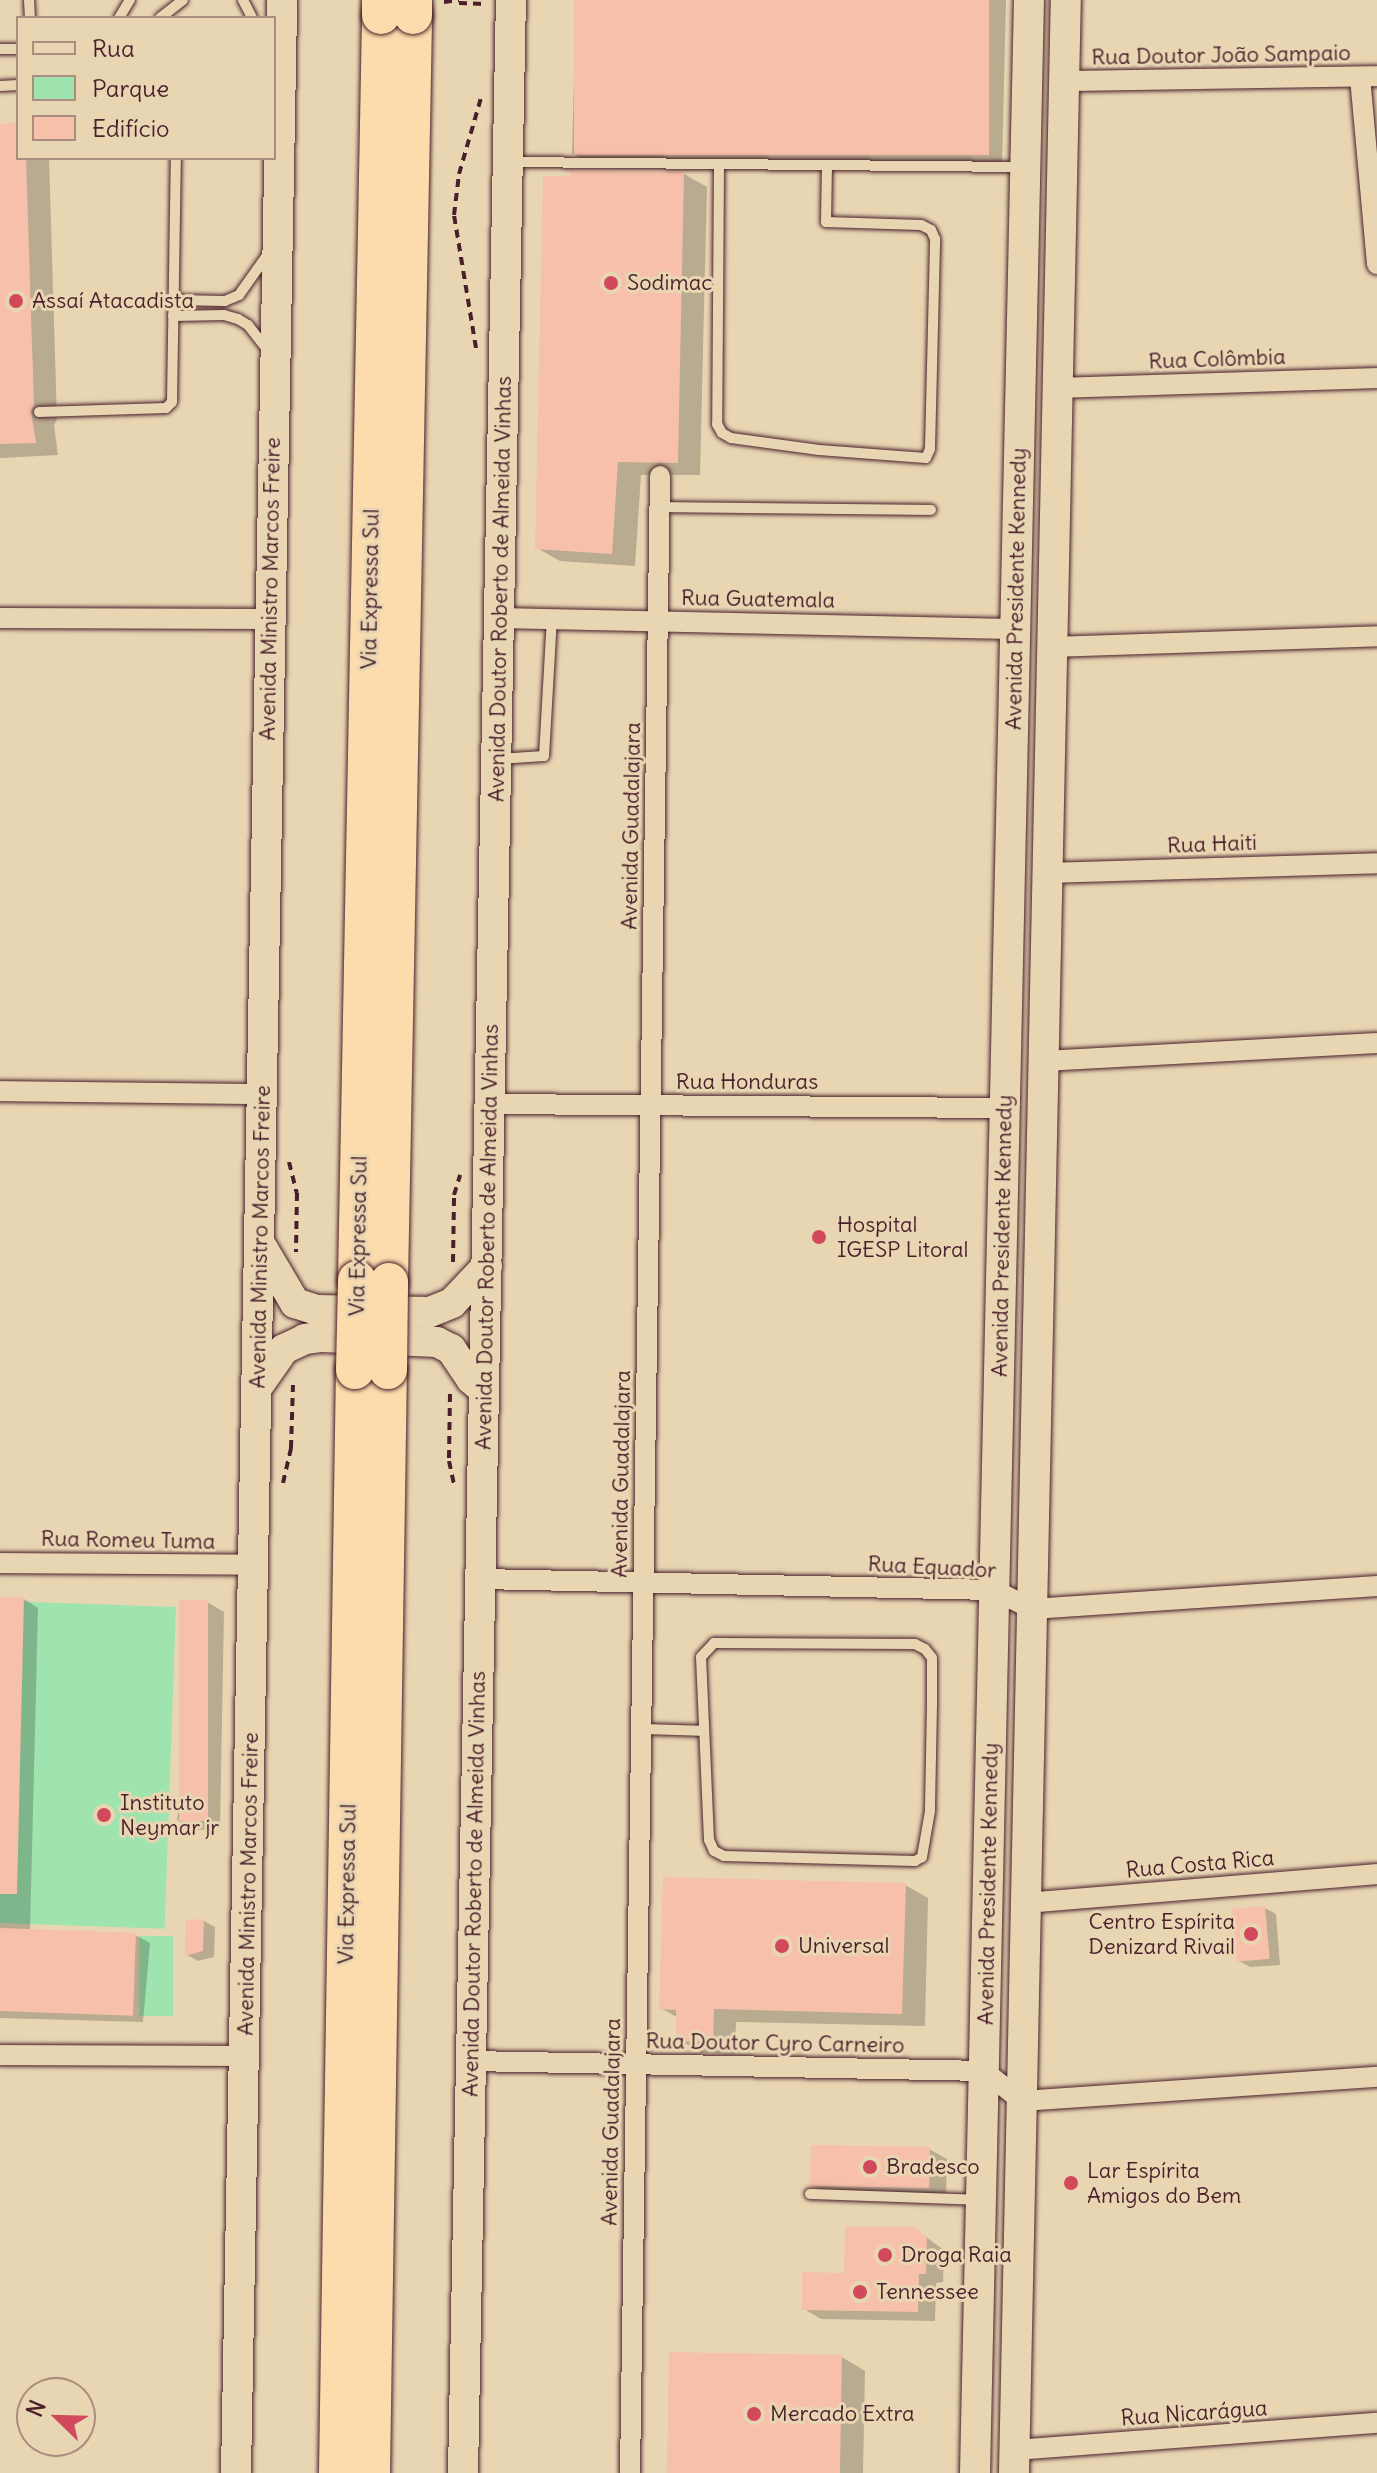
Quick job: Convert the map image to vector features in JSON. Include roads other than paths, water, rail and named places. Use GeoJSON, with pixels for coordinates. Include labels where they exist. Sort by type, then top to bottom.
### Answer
{"type":"FeatureCollection","features":[{"type":"Feature","properties":{"kind":"highway","name":"Via Expressa Sul"},"geometry":{"type":"LineString","coordinates":[[338,2473],[371,1370],[397,8]]}},
{"type":"Feature","properties":{"kind":"highway","name":"Via Expressa Sul"},"geometry":{"type":"LineString","coordinates":[[371,1370],[371,2473]]}},
{"type":"Feature","properties":{"kind":"main road","name":"Avenida Ministro Marcos Freire"},"geometry":{"type":"LineString","coordinates":[[236,2473],[255,1565],[277,50],[282,0]]}},
{"type":"Feature","properties":{"kind":"main road","name":"Avenida Doutor Roberto de Almeida Vinhas"},"geometry":{"type":"LineString","coordinates":[[463,2473],[511,0]]}},
{"type":"Feature","properties":{"kind":"main road","name":"Avenida Presidente Kennedy"},"geometry":{"type":"LineString","coordinates":[[975,2473],[1029,0]]}},
{"type":"Feature","properties":{"kind":"main road","name":"Avenida Presidente Kennedy"},"geometry":{"type":"LineString","coordinates":[[1014,2461],[1066,0]]}},
{"type":"Feature","properties":{"kind":"main road"},"geometry":{"type":"LineString","coordinates":[[260,1244],[295,1303],[316,1310],[430,1312],[452,1303],[487,1266]]}},
{"type":"Feature","properties":{"kind":"main road"},"geometry":{"type":"LineString","coordinates":[[258,1386],[284,1349],[294,1342],[322,1337],[437,1342],[451,1349],[471,1379],[484,1390]]}},
{"type":"Feature","properties":{"kind":"street","name":"Rua Doutor João Sampaio"},"geometry":{"type":"LineString","coordinates":[[1065,81],[1368,76]]}},
{"type":"Feature","properties":{"kind":"street"},"geometry":{"type":"LineString","coordinates":[[1368,76],[1377,264]]}},
{"type":"Feature","properties":{"kind":"street","name":"Rua Colômbia"},"geometry":{"type":"LineString","coordinates":[[1058,388],[1377,378]]}},
{"type":"Feature","properties":{"kind":"street","name":"Avenida Guadalajara"},"geometry":{"type":"LineString","coordinates":[[630,2473],[660,476]]}},
{"type":"Feature","properties":{"kind":"street"},"geometry":{"type":"LineString","coordinates":[[0,618],[269,619]]}},
{"type":"Feature","properties":{"kind":"street","name":"Rua Guatemala"},"geometry":{"type":"LineString","coordinates":[[499,618],[1015,629]]}},
{"type":"Feature","properties":{"kind":"street"},"geometry":{"type":"LineString","coordinates":[[1053,647],[1377,636]]}},
{"type":"Feature","properties":{"kind":"street","name":"Rua Haiti"},"geometry":{"type":"LineString","coordinates":[[1048,873],[1377,863]]}},
{"type":"Feature","properties":{"kind":"street"},"geometry":{"type":"LineString","coordinates":[[1044,1061],[1377,1043]]}},
{"type":"Feature","properties":{"kind":"street"},"geometry":{"type":"LineString","coordinates":[[0,1091],[262,1094]]}},
{"type":"Feature","properties":{"kind":"street","name":"Rua Honduras"},"geometry":{"type":"LineString","coordinates":[[490,1104],[1005,1108]]}},
{"type":"Feature","properties":{"kind":"street","name":"Rua Romeu Tuma"},"geometry":{"type":"LineString","coordinates":[[0,1563],[255,1565]]}},
{"type":"Feature","properties":{"kind":"street","name":"Rua Equador"},"geometry":{"type":"LineString","coordinates":[[481,1579],[994,1590],[1032,1609]]}},
{"type":"Feature","properties":{"kind":"street"},"geometry":{"type":"LineString","coordinates":[[1032,1609],[1377,1586]]}},
{"type":"Feature","properties":{"kind":"street","name":"Rua Costa Rica"},"geometry":{"type":"LineString","coordinates":[[1026,1903],[1377,1874]]}},
{"type":"Feature","properties":{"kind":"street"},"geometry":{"type":"LineString","coordinates":[[0,2055],[245,2056]]}},
{"type":"Feature","properties":{"kind":"street","name":"Rua Doutor Cyro Carneiro"},"geometry":{"type":"LineString","coordinates":[[470,2061],[984,2071]]}},
{"type":"Feature","properties":{"kind":"street"},"geometry":{"type":"LineString","coordinates":[[984,2071],[1022,2101],[1377,2077]]}},
{"type":"Feature","properties":{"kind":"street","name":"Rua Nicarágua"},"geometry":{"type":"LineString","coordinates":[[1014,2461],[1377,2423]]}},
{"type":"Feature","properties":{"kind":"lane"},"geometry":{"type":"LineString","coordinates":[[163,16],[183,0]]}},
{"type":"Feature","properties":{"kind":"lane"},"geometry":{"type":"LineString","coordinates":[[39,412],[166,408],[172,402],[176,160]]}},
{"type":"Feature","properties":{"kind":"lane"},"geometry":{"type":"LineString","coordinates":[[508,162],[1025,167]]}},
{"type":"Feature","properties":{"kind":"lane"},"geometry":{"type":"LineString","coordinates":[[719,165],[716,408],[717,424],[722,433],[731,438],[819,450],[926,458],[930,449],[935,239],[931,230],[921,225],[826,222],[827,166]]}},
{"type":"Feature","properties":{"kind":"lane"},"geometry":{"type":"LineString","coordinates":[[173,300],[225,301],[239,295],[276,242]]}},
{"type":"Feature","properties":{"kind":"lane"},"geometry":{"type":"LineString","coordinates":[[173,316],[224,315],[238,319],[248,325],[274,358]]}},
{"type":"Feature","properties":{"kind":"lane"},"geometry":{"type":"LineString","coordinates":[[659,507],[931,510]]}},
{"type":"Feature","properties":{"kind":"lane"},"geometry":{"type":"LineString","coordinates":[[496,759],[544,756],[552,619]]}},
{"type":"Feature","properties":{"kind":"lane"},"geometry":{"type":"LineString","coordinates":[[714,1643],[915,1644],[925,1649],[932,1658],[932,1704],[930,1811],[922,1857],[915,1861],[756,1857],[724,1856],[714,1851],[709,1840],[703,1731],[701,1657],[714,1643]]}},
{"type":"Feature","properties":{"kind":"lane"},"geometry":{"type":"LineString","coordinates":[[641,1729],[703,1731]]}},
{"type":"Feature","properties":{"kind":"lane"},"geometry":{"type":"LineString","coordinates":[[810,2194],[981,2200]]}},
{"type":"Feature","properties":{"kind":"place","name":"Sodimac"},"geometry":{"type":"Point","coordinates":[611,283]}},
{"type":"Feature","properties":{"kind":"place","name":"Assaí Atacadista"},"geometry":{"type":"Point","coordinates":[16,301]}},
{"type":"Feature","properties":{"kind":"place","name":"Hospital IGESP Litoral"},"geometry":{"type":"Point","coordinates":[819,1237]}},
{"type":"Feature","properties":{"kind":"place","name":"Instituto Neymar jr"},"geometry":{"type":"Point","coordinates":[104,1815]}},
{"type":"Feature","properties":{"kind":"place","name":"Centro Espírita Denizard Rivail"},"geometry":{"type":"Point","coordinates":[1251,1934]}},
{"type":"Feature","properties":{"kind":"place","name":"Universal"},"geometry":{"type":"Point","coordinates":[782,1946]}},
{"type":"Feature","properties":{"kind":"place","name":"Bradesco"},"geometry":{"type":"Point","coordinates":[870,2167]}},
{"type":"Feature","properties":{"kind":"place","name":"Lar Espírita Amigos do Bem"},"geometry":{"type":"Point","coordinates":[1071,2183]}},
{"type":"Feature","properties":{"kind":"place","name":"Droga Raia"},"geometry":{"type":"Point","coordinates":[885,2255]}},
{"type":"Feature","properties":{"kind":"place","name":"Tennessee"},"geometry":{"type":"Point","coordinates":[860,2292]}},
{"type":"Feature","properties":{"kind":"place","name":"Mercado Extra"},"geometry":{"type":"Point","coordinates":[754,2414]}}]}
